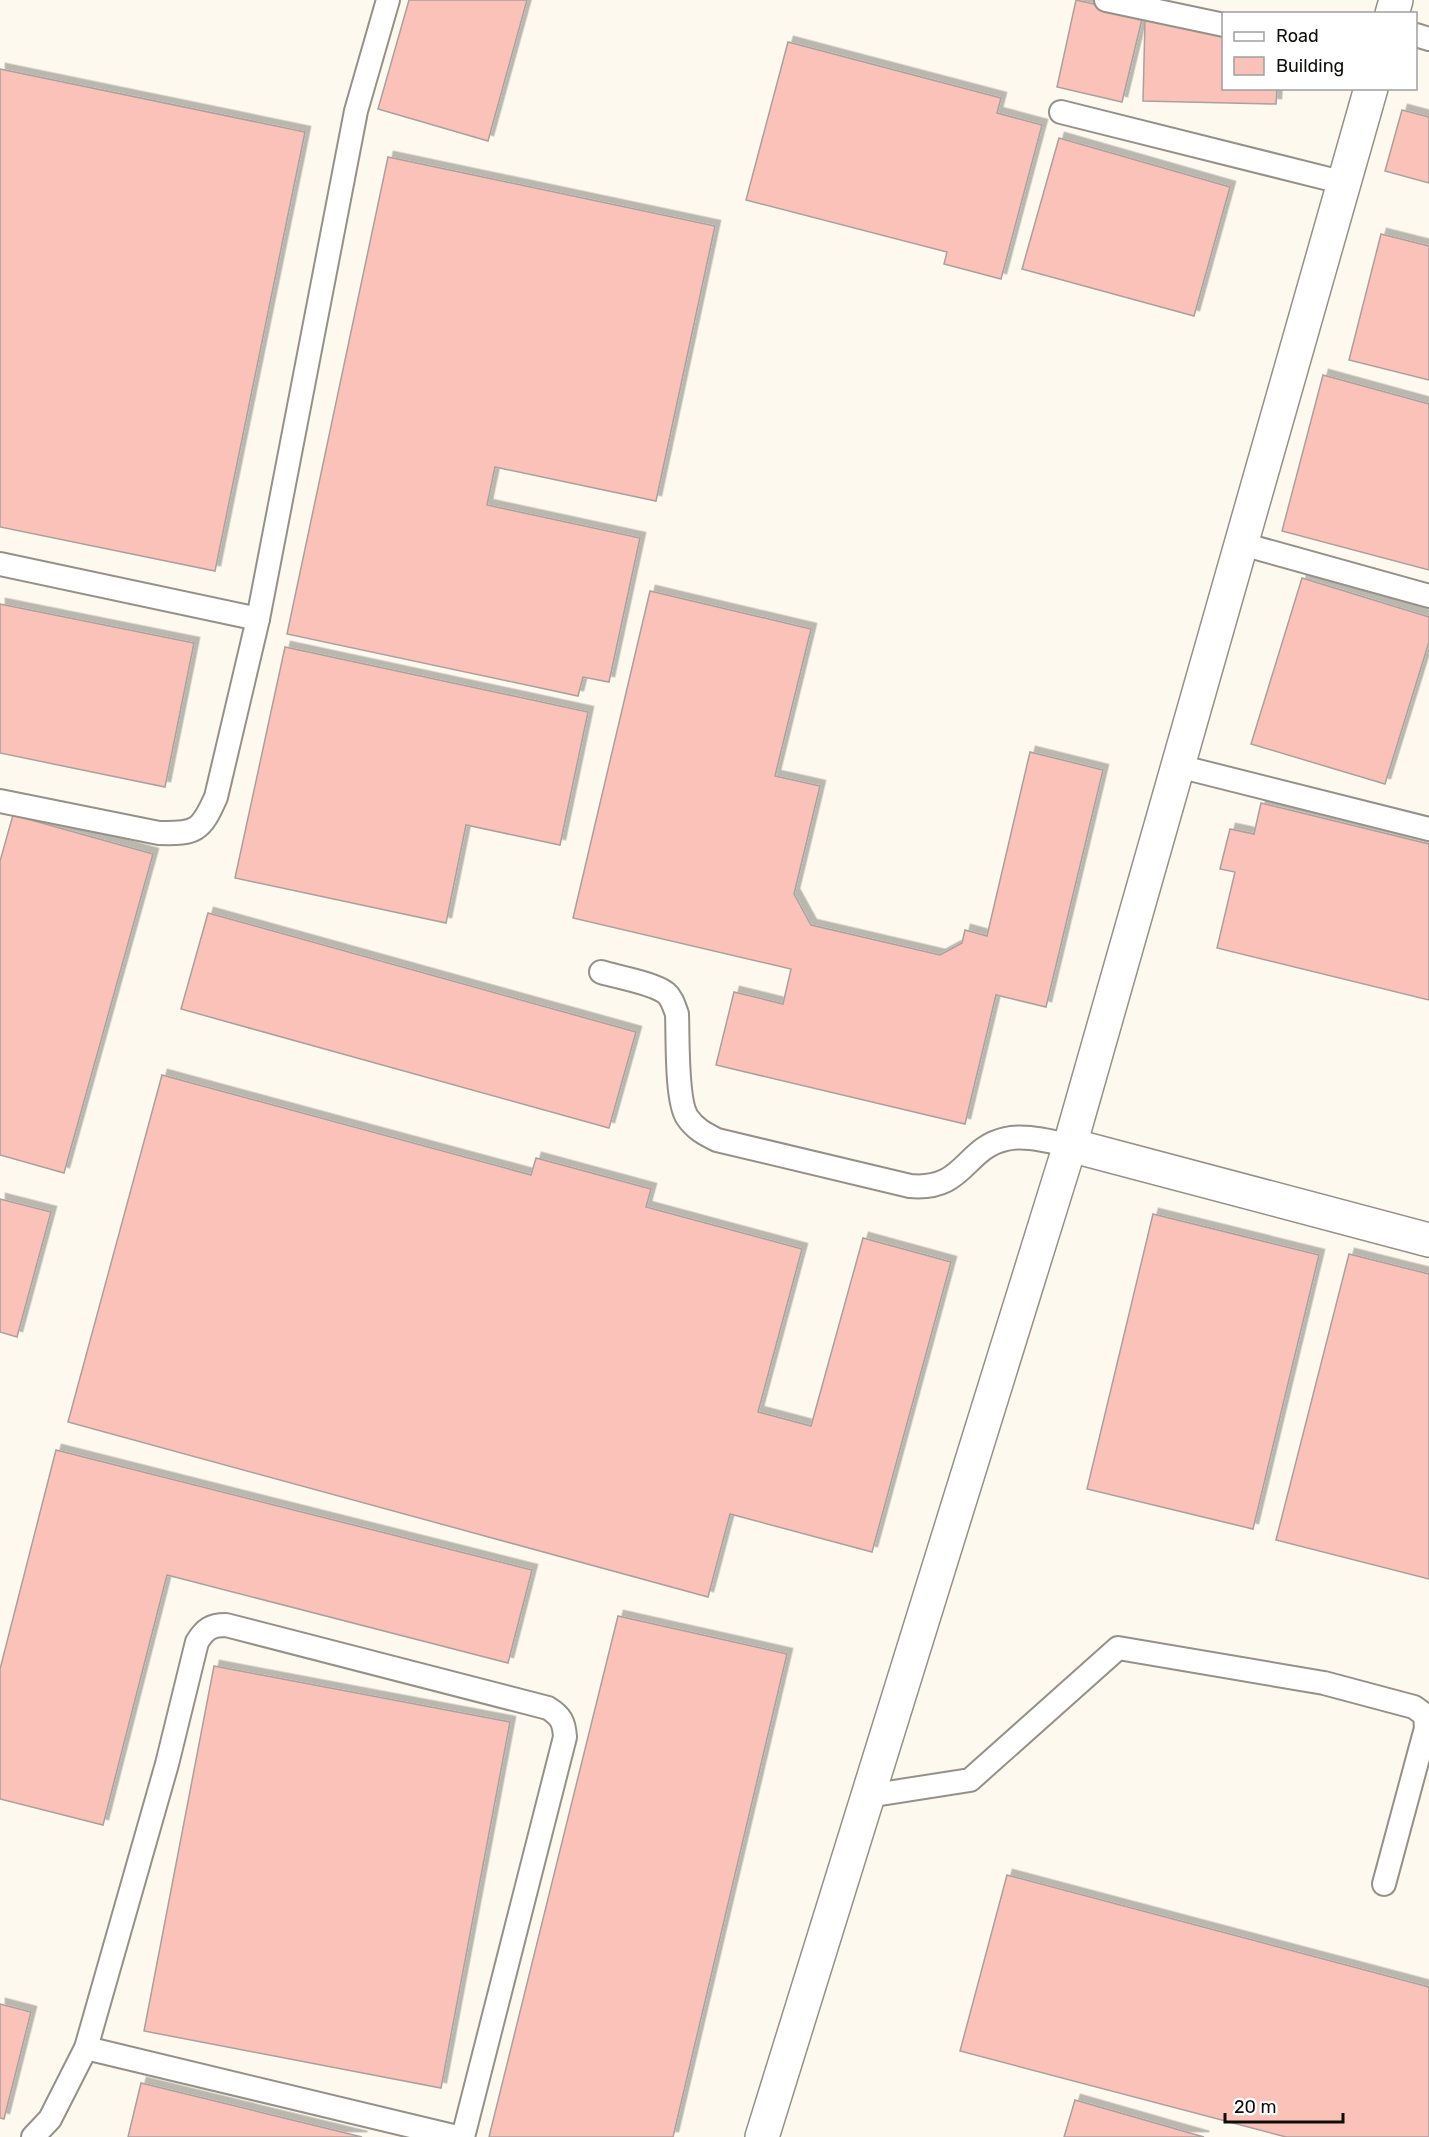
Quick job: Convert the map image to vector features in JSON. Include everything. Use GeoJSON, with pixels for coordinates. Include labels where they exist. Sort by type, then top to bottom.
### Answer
{"type":"FeatureCollection","features":[{"type":"Feature","properties":{"kind":"street"},"geometry":{"type":"LineString","coordinates":[[762,2137],[1070,1145],[1370,90]]}},
{"type":"Feature","properties":{"kind":"street"},"geometry":{"type":"LineString","coordinates":[[1070,1145],[1429,1240]]}},
{"type":"Feature","properties":{"kind":"lane"},"geometry":{"type":"LineString","coordinates":[[0,801],[159,833],[181,834],[198,828],[208,814],[216,797],[258,619],[356,111],[388,0]]}},
{"type":"Feature","properties":{"kind":"lane"},"geometry":{"type":"LineString","coordinates":[[1106,0],[1222,25]]}},
{"type":"Feature","properties":{"kind":"lane"},"geometry":{"type":"LineString","coordinates":[[1061,112],[1345,183]]}},
{"type":"Feature","properties":{"kind":"lane"},"geometry":{"type":"LineString","coordinates":[[1242,544],[1429,596]]}},
{"type":"Feature","properties":{"kind":"lane"},"geometry":{"type":"LineString","coordinates":[[0,564],[258,619]]}},
{"type":"Feature","properties":{"kind":"lane"},"geometry":{"type":"LineString","coordinates":[[1178,766],[1429,829]]}},
{"type":"Feature","properties":{"kind":"lane"},"geometry":{"type":"LineString","coordinates":[[601,972],[655,988],[666,993],[673,1002],[677,1014],[681,1096],[686,1116],[699,1131],[717,1140],[926,1188],[941,1185],[984,1149],[1008,1138],[1070,1145]]}},
{"type":"Feature","properties":{"kind":"lane"},"geometry":{"type":"LineString","coordinates":[[33,2137],[50,2119],[86,2048],[167,1764],[197,1642],[203,1631],[214,1625],[226,1625],[548,1708],[558,1714],[565,1725],[565,1737],[463,2137]]}},
{"type":"Feature","properties":{"kind":"lane"},"geometry":{"type":"LineString","coordinates":[[868,1796],[970,1780],[1118,1648],[1313,1682],[1414,1707],[1425,1715],[1426,1728],[1384,1884]]}},
{"type":"Feature","properties":{"kind":"lane"},"geometry":{"type":"LineString","coordinates":[[86,2048],[457,2137]]}},
{"type":"Feature","properties":{"kind":"building"},"geometry":{"type":"Polygon","coordinates":[[[409,0],[527,0],[488,141],[378,109],[409,0]]]}},
{"type":"Feature","properties":{"kind":"building"},"geometry":{"type":"Polygon","coordinates":[[[1076,0],[1143,15],[1122,102],[1057,87],[1076,0]]]}},
{"type":"Feature","properties":{"kind":"building"},"geometry":{"type":"Polygon","coordinates":[[[1145,20],[1222,22],[1222,90],[1277,90],[1276,104],[1143,101],[1145,20]]]}},
{"type":"Feature","properties":{"kind":"building"},"geometry":{"type":"Polygon","coordinates":[[[788,42],[1001,98],[997,113],[1042,125],[1001,279],[944,264],[947,252],[746,200],[788,42]]]}},
{"type":"Feature","properties":{"kind":"building"},"geometry":{"type":"Polygon","coordinates":[[[0,69],[305,132],[215,571],[0,527],[0,69]]]}},
{"type":"Feature","properties":{"kind":"building"},"geometry":{"type":"Polygon","coordinates":[[[1402,110],[1429,117],[1429,183],[1385,171],[1402,110]]]}},
{"type":"Feature","properties":{"kind":"building"},"geometry":{"type":"Polygon","coordinates":[[[1059,138],[1230,187],[1194,316],[1022,269],[1059,138]]]}},
{"type":"Feature","properties":{"kind":"building"},"geometry":{"type":"Polygon","coordinates":[[[388,157],[715,226],[656,501],[495,467],[487,505],[640,538],[609,682],[583,677],[578,696],[287,634],[388,157]]]}},
{"type":"Feature","properties":{"kind":"building"},"geometry":{"type":"Polygon","coordinates":[[[1381,234],[1429,246],[1429,380],[1349,360],[1381,234]]]}},
{"type":"Feature","properties":{"kind":"building"},"geometry":{"type":"Polygon","coordinates":[[[1323,375],[1429,404],[1429,570],[1282,531],[1323,375]]]}},
{"type":"Feature","properties":{"kind":"building"},"geometry":{"type":"Polygon","coordinates":[[[1302,578],[1429,617],[1429,642],[1385,784],[1251,744],[1302,578]]]}},
{"type":"Feature","properties":{"kind":"building"},"geometry":{"type":"Polygon","coordinates":[[[650,591],[811,629],[775,776],[820,786],[794,894],[811,925],[940,955],[962,943],[965,930],[987,936],[1030,752],[1103,770],[1046,1007],[996,995],[965,1124],[716,1065],[734,992],[783,1004],[791,969],[573,918],[650,591]]]}},
{"type":"Feature","properties":{"kind":"building"},"geometry":{"type":"Polygon","coordinates":[[[0,604],[194,643],[165,787],[0,753],[0,604]]]}},
{"type":"Feature","properties":{"kind":"building"},"geometry":{"type":"Polygon","coordinates":[[[285,647],[588,712],[560,845],[466,825],[446,923],[235,878],[285,647]]]}},
{"type":"Feature","properties":{"kind":"building"},"geometry":{"type":"Polygon","coordinates":[[[1261,803],[1429,844],[1429,1000],[1217,948],[1235,872],[1220,869],[1230,829],[1254,834],[1261,803]]]}},
{"type":"Feature","properties":{"kind":"building"},"geometry":{"type":"Polygon","coordinates":[[[13,815],[153,854],[64,1173],[0,1155],[0,861],[13,815]]]}},
{"type":"Feature","properties":{"kind":"building"},"geometry":{"type":"Polygon","coordinates":[[[208,913],[636,1032],[609,1128],[181,1009],[208,913]]]}},
{"type":"Feature","properties":{"kind":"building"},"geometry":{"type":"Polygon","coordinates":[[[162,1075],[531,1175],[536,1158],[651,1189],[646,1207],[802,1249],[758,1412],[811,1426],[863,1238],[951,1262],[872,1552],[730,1514],[708,1597],[68,1422],[162,1075]]]}},
{"type":"Feature","properties":{"kind":"building"},"geometry":{"type":"Polygon","coordinates":[[[0,1199],[51,1212],[17,1337],[0,1332],[0,1199]]]}},
{"type":"Feature","properties":{"kind":"building"},"geometry":{"type":"Polygon","coordinates":[[[1153,1214],[1319,1255],[1253,1529],[1087,1489],[1153,1214]]]}},
{"type":"Feature","properties":{"kind":"building"},"geometry":{"type":"Polygon","coordinates":[[[1349,1254],[1429,1274],[1429,1579],[1276,1540],[1349,1254]]]}},
{"type":"Feature","properties":{"kind":"building"},"geometry":{"type":"Polygon","coordinates":[[[56,1450],[532,1570],[508,1663],[167,1575],[103,1825],[0,1799],[0,1669],[56,1450]]]}},
{"type":"Feature","properties":{"kind":"building"},"geometry":{"type":"Polygon","coordinates":[[[618,1616],[787,1654],[673,2137],[489,2137],[618,1616]]]}},
{"type":"Feature","properties":{"kind":"building"},"geometry":{"type":"Polygon","coordinates":[[[214,1666],[510,1722],[441,2088],[144,2031],[214,1666]]]}},
{"type":"Feature","properties":{"kind":"building"},"geometry":{"type":"Polygon","coordinates":[[[1007,1875],[1429,1987],[1429,2137],[1286,2137],[960,2051],[1007,1875]]]}},
{"type":"Feature","properties":{"kind":"building"},"geometry":{"type":"Polygon","coordinates":[[[0,2004],[31,2012],[4,2119],[0,2118],[0,2004]]]}},
{"type":"Feature","properties":{"kind":"building"},"geometry":{"type":"Polygon","coordinates":[[[141,2083],[362,2137],[128,2137],[141,2083]]]}},
{"type":"Feature","properties":{"kind":"building"},"geometry":{"type":"Polygon","coordinates":[[[1075,2100],[1204,2137],[1064,2137],[1075,2100]]]}}]}
